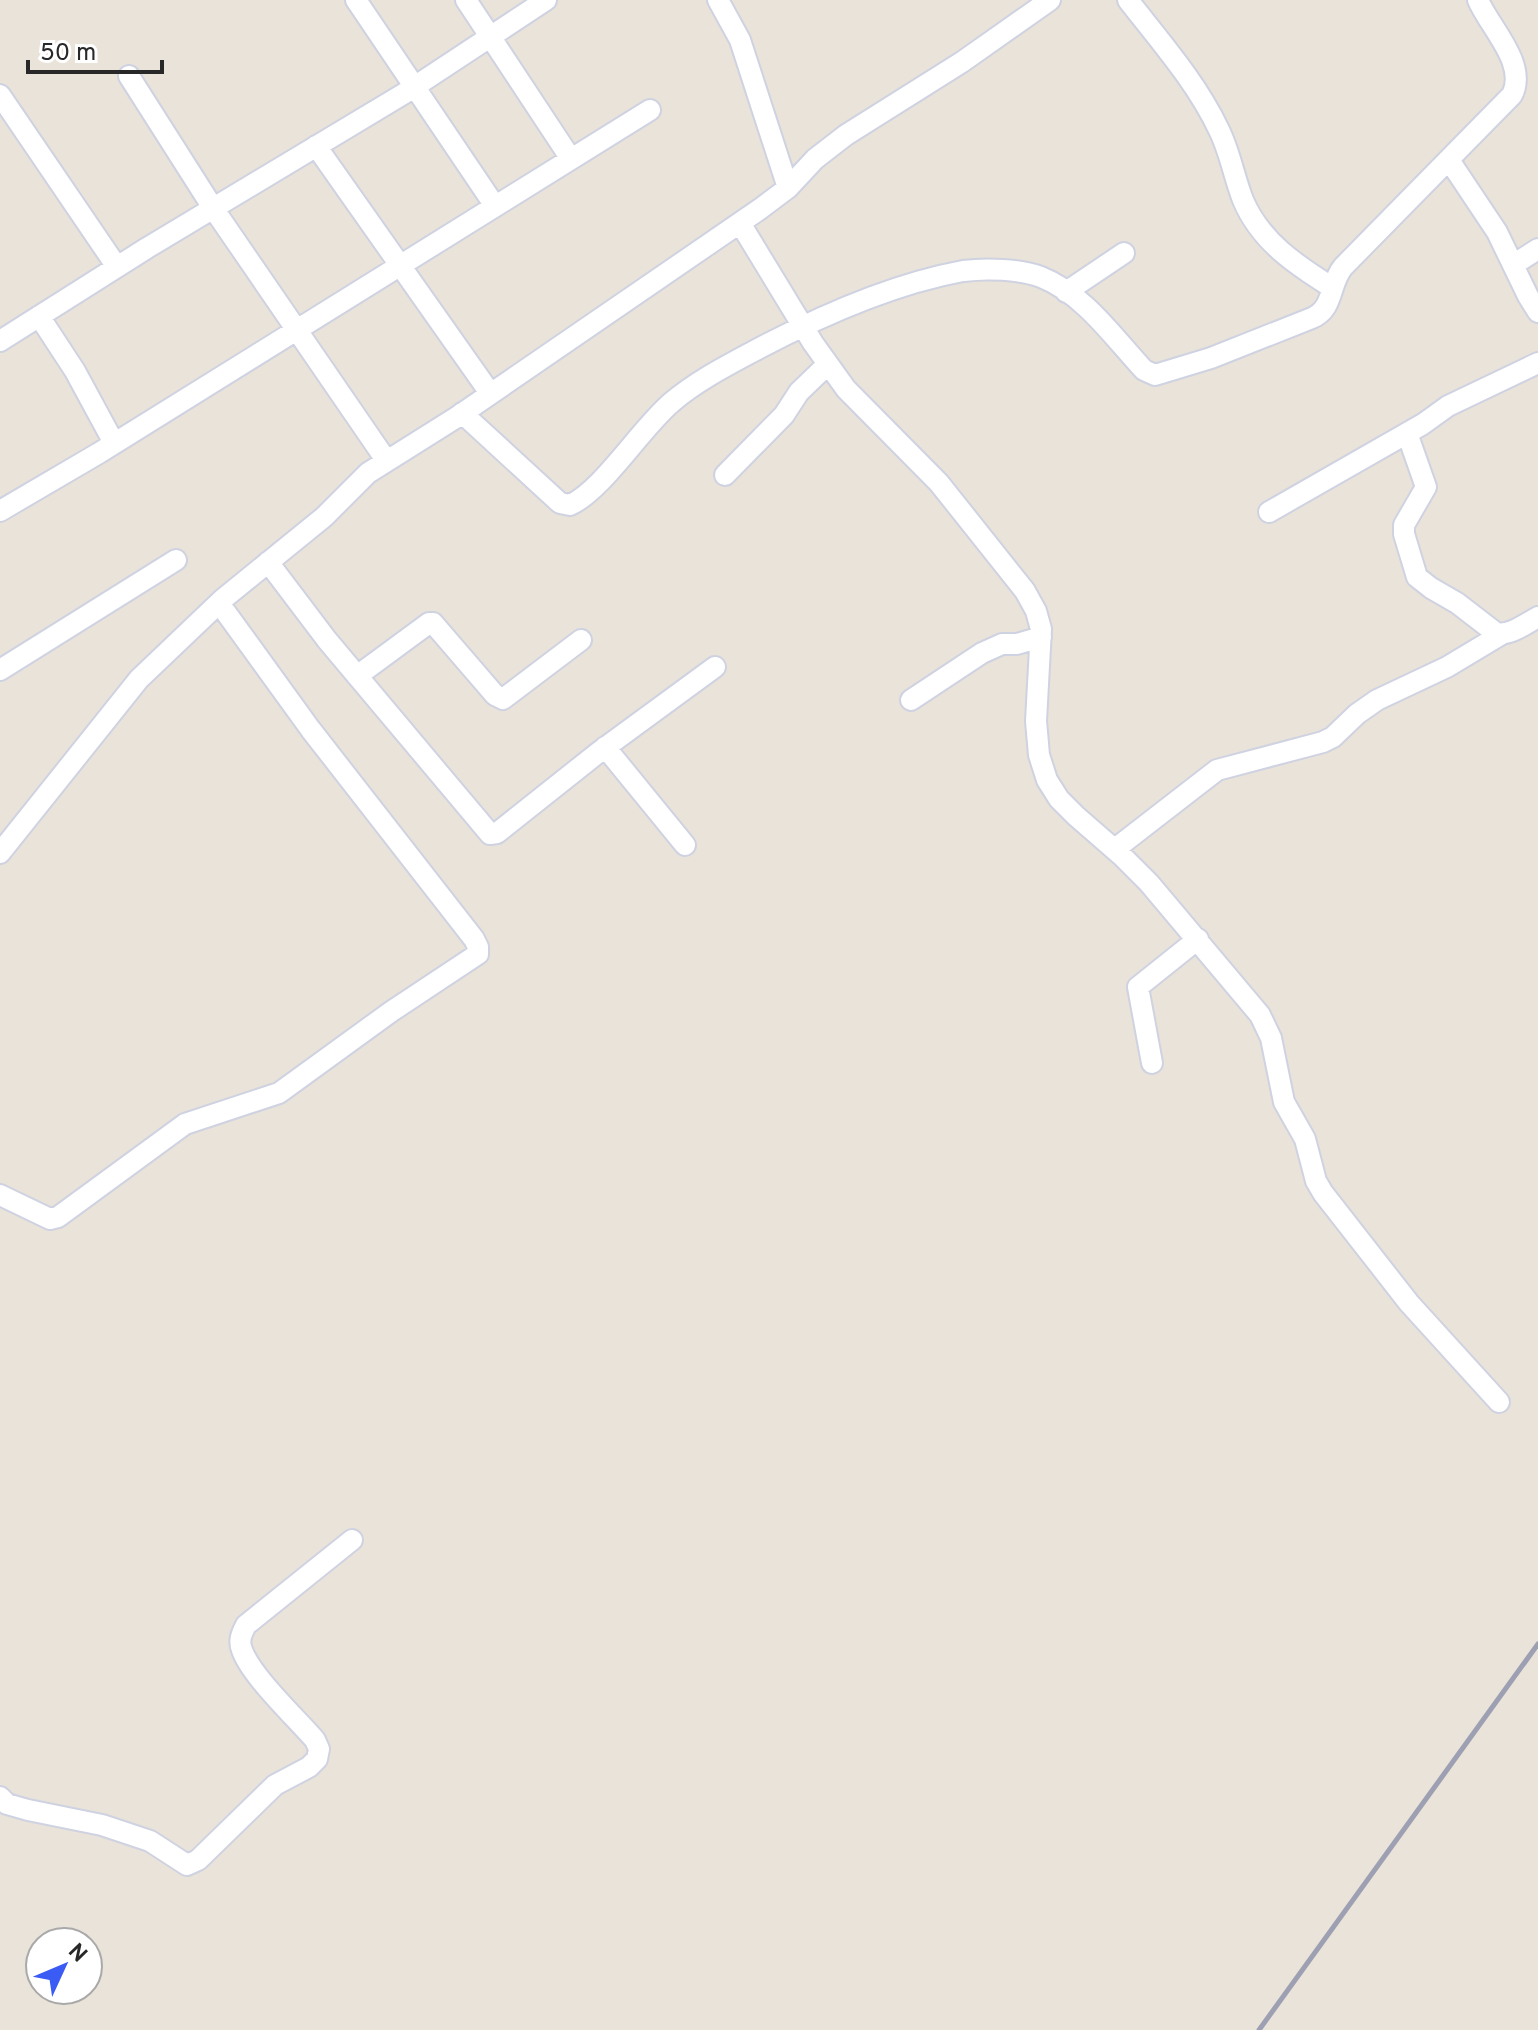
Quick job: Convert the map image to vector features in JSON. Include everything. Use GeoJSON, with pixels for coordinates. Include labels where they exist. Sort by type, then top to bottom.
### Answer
{"type":"FeatureCollection","features":[{"type":"Feature","properties":{"kind":"street"},"geometry":{"type":"LineString","coordinates":[[356,0],[495,206]]}},
{"type":"Feature","properties":{"kind":"street"},"geometry":{"type":"LineString","coordinates":[[466,0],[571,159]]}},
{"type":"Feature","properties":{"kind":"street"},"geometry":{"type":"LineString","coordinates":[[0,341],[413,87],[546,0]]}},
{"type":"Feature","properties":{"kind":"street"},"geometry":{"type":"LineString","coordinates":[[718,0],[740,40],[788,188]]}},
{"type":"Feature","properties":{"kind":"street"},"geometry":{"type":"LineString","coordinates":[[0,853],[130,689],[219,603],[306,533],[368,473],[462,413],[740,223],[788,188],[815,159],[846,135],[962,62],[1050,0]]}},
{"type":"Feature","properties":{"kind":"street"},"geometry":{"type":"LineString","coordinates":[[1128,0],[1182,71],[1219,129],[1243,200],[1261,230],[1293,263],[1333,288]]}},
{"type":"Feature","properties":{"kind":"street"},"geometry":{"type":"LineString","coordinates":[[462,413],[560,503],[570,505],[604,477],[656,416],[717,371],[802,326],[908,286],[963,271],[1032,274],[1053,283],[1089,310],[1144,370],[1155,375],[1211,358],[1318,316],[1328,304],[1343,267],[1512,95],[1517,85],[1513,63],[1478,0]]}},
{"type":"Feature","properties":{"kind":"street"},"geometry":{"type":"LineString","coordinates":[[129,76],[213,208],[386,460]]}},
{"type":"Feature","properties":{"kind":"street"},"geometry":{"type":"LineString","coordinates":[[3,105],[117,267]]}},
{"type":"Feature","properties":{"kind":"street"},"geometry":{"type":"LineString","coordinates":[[0,511],[650,110]]}},
{"type":"Feature","properties":{"kind":"street"},"geometry":{"type":"LineString","coordinates":[[316,146],[490,393]]}},
{"type":"Feature","properties":{"kind":"street"},"geometry":{"type":"LineString","coordinates":[[1449,160],[1497,232],[1538,312]]}},
{"type":"Feature","properties":{"kind":"street"},"geometry":{"type":"LineString","coordinates":[[740,223],[802,326],[846,389],[939,483],[1010,570],[1036,611],[1041,637],[1036,721],[1039,755],[1047,780],[1067,807],[1149,883],[1268,1027],[1284,1102],[1305,1139],[1316,1181],[1323,1193],[1409,1303],[1499,1402]]}},
{"type":"Feature","properties":{"kind":"street"},"geometry":{"type":"LineString","coordinates":[[1513,265],[1538,249]]}},
{"type":"Feature","properties":{"kind":"street"},"geometry":{"type":"LineString","coordinates":[[1066,292],[1124,253]]}},
{"type":"Feature","properties":{"kind":"street"},"geometry":{"type":"LineString","coordinates":[[39,316],[75,371],[114,443]]}},
{"type":"Feature","properties":{"kind":"street"},"geometry":{"type":"LineString","coordinates":[[1269,512],[1448,406],[1538,363]]}},
{"type":"Feature","properties":{"kind":"street"},"geometry":{"type":"LineString","coordinates":[[725,475],[784,415],[799,392],[828,364]]}},
{"type":"Feature","properties":{"kind":"street"},"geometry":{"type":"LineString","coordinates":[[1407,433],[1426,487],[1404,525],[1417,577],[1496,633],[1502,634]]}},
{"type":"Feature","properties":{"kind":"street"},"geometry":{"type":"LineString","coordinates":[[0,670],[176,560]]}},
{"type":"Feature","properties":{"kind":"street"},"geometry":{"type":"LineString","coordinates":[[268,562],[357,676],[490,834],[497,833],[605,747],[715,667]]}},
{"type":"Feature","properties":{"kind":"street"},"geometry":{"type":"LineString","coordinates":[[0,1195],[54,1219],[185,1124],[279,1093],[392,1011],[478,954],[474,939],[321,742],[219,603]]}},
{"type":"Feature","properties":{"kind":"street"},"geometry":{"type":"LineString","coordinates":[[1115,849],[1217,770],[1323,742],[1377,700],[1447,667],[1502,634],[1538,617]]}},
{"type":"Feature","properties":{"kind":"street"},"geometry":{"type":"LineString","coordinates":[[357,676],[433,623],[495,695],[503,699],[581,640]]}},
{"type":"Feature","properties":{"kind":"street"},"geometry":{"type":"LineString","coordinates":[[911,700],[982,653],[1002,644],[1017,644],[1041,637]]}},
{"type":"Feature","properties":{"kind":"street"},"geometry":{"type":"LineString","coordinates":[[605,747],[685,845]]}},
{"type":"Feature","properties":{"kind":"street"},"geometry":{"type":"LineString","coordinates":[[1152,1063],[1138,987],[1198,939]]}},
{"type":"Feature","properties":{"kind":"street"},"geometry":{"type":"LineString","coordinates":[[0,1797],[7,1804],[102,1825],[150,1841],[187,1865],[198,1860],[275,1785],[309,1767],[317,1759],[319,1749],[315,1740],[264,1683],[241,1649],[241,1636],[246,1625],[352,1540]]}},
{"type":"Feature","properties":{"kind":"railway"},"geometry":{"type":"LineString","coordinates":[[1259,2030],[1538,1644]]}}]}
